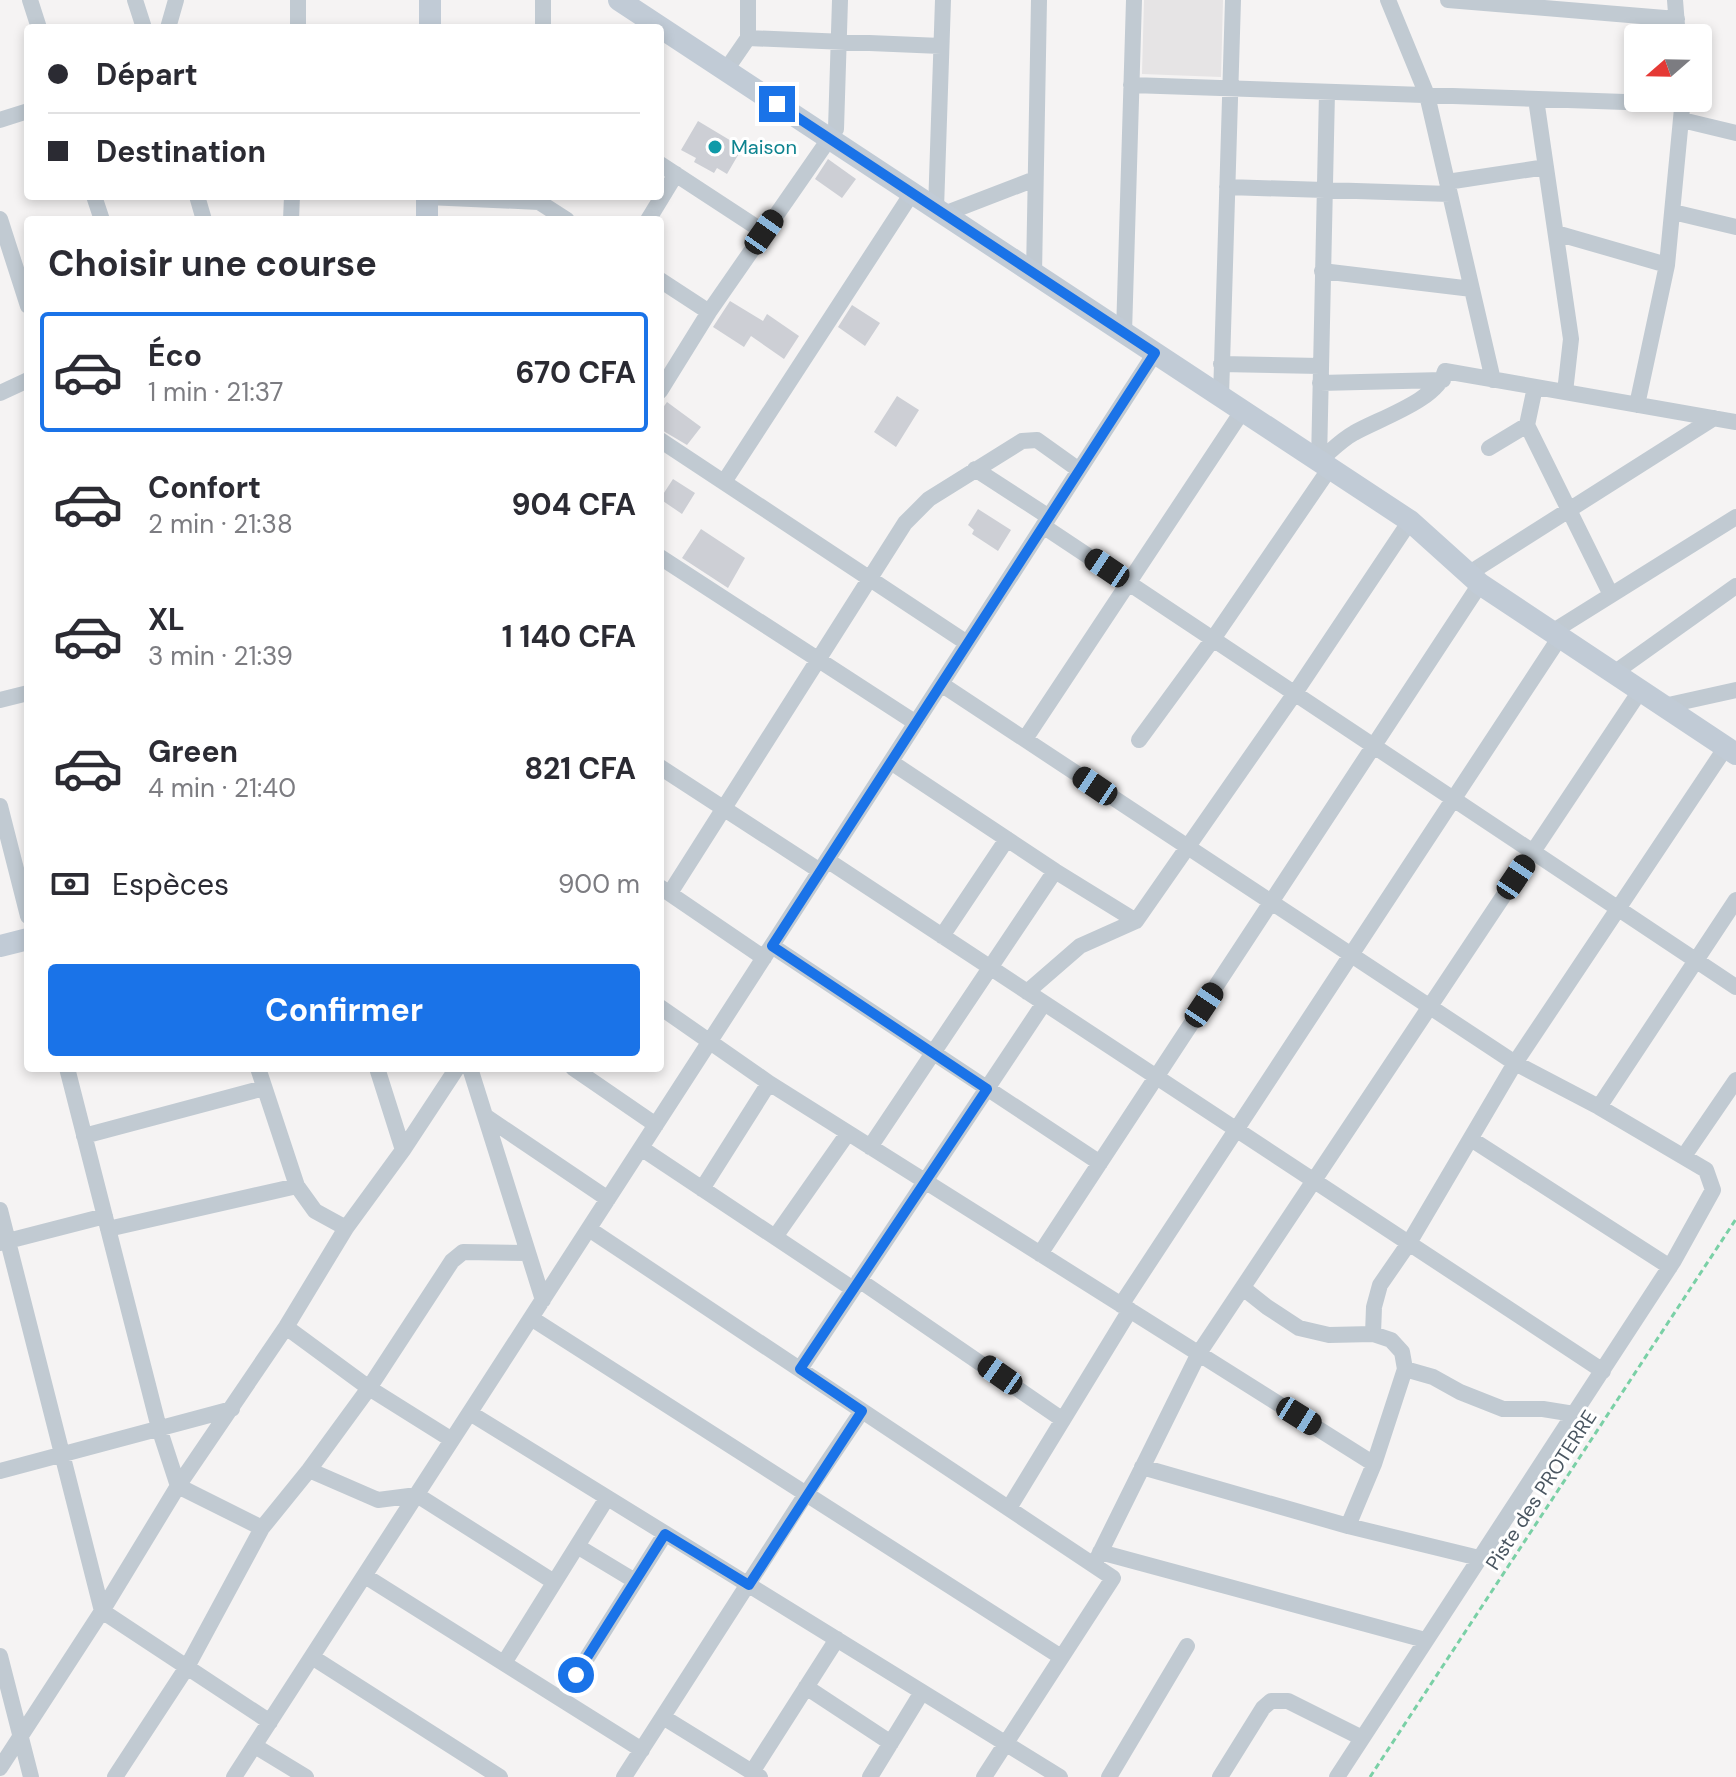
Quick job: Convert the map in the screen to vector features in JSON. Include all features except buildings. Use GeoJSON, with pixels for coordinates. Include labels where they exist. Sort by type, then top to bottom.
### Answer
{"type":"FeatureCollection","features":[{"type":"Feature","properties":{"kind":"street"},"geometry":{"type":"LineString","coordinates":[[30,0],[38,24]]}},
{"type":"Feature","properties":{"kind":"street"},"geometry":{"type":"LineString","coordinates":[[135,0],[143,24]]}},
{"type":"Feature","properties":{"kind":"street"},"geometry":{"type":"LineString","coordinates":[[169,24],[176,0]]}},
{"type":"Feature","properties":{"kind":"street"},"geometry":{"type":"LineString","coordinates":[[298,0],[298,24]]}},
{"type":"Feature","properties":{"kind":"street"},"geometry":{"type":"LineString","coordinates":[[430,0],[430,24]]}},
{"type":"Feature","properties":{"kind":"street"},"geometry":{"type":"LineString","coordinates":[[543,0],[543,24]]}},
{"type":"Feature","properties":{"kind":"street"},"geometry":{"type":"LineString","coordinates":[[726,70],[748,38],[748,0]]}},
{"type":"Feature","properties":{"kind":"street"},"geometry":{"type":"LineString","coordinates":[[664,385],[709,312],[836,129],[840,0]]}},
{"type":"Feature","properties":{"kind":"street"},"geometry":{"type":"LineString","coordinates":[[940,211],[943,0]]}},
{"type":"Feature","properties":{"kind":"street"},"geometry":{"type":"LineString","coordinates":[[1034,274],[1039,0]]}},
{"type":"Feature","properties":{"kind":"street"},"geometry":{"type":"LineString","coordinates":[[1124,333],[1134,0]]}},
{"type":"Feature","properties":{"kind":"street"},"geometry":{"type":"LineString","coordinates":[[1221,397],[1233,0]]}},
{"type":"Feature","properties":{"kind":"street"},"geometry":{"type":"LineString","coordinates":[[1388,0],[1427,95],[1493,380]]}},
{"type":"Feature","properties":{"kind":"street"},"geometry":{"type":"LineString","coordinates":[[1448,0],[1677,19]]}},
{"type":"Feature","properties":{"kind":"street"},"geometry":{"type":"LineString","coordinates":[[1675,0],[1677,24]]}},
{"type":"Feature","properties":{"kind":"street"},"geometry":{"type":"LineString","coordinates":[[626,2],[658,24]]}},
{"type":"Feature","properties":{"kind":"street"},"geometry":{"type":"LineString","coordinates":[[664,28],[1410,521],[1474,579],[1731,750],[1618,908],[1515,1063],[1409,1243],[1380,1285],[1374,1307],[1373,1334]]}},
{"type":"Feature","properties":{"kind":"street"},"geometry":{"type":"LineString","coordinates":[[748,38],[941,46]]}},
{"type":"Feature","properties":{"kind":"street"},"geometry":{"type":"LineString","coordinates":[[1131,85],[1624,104]]}},
{"type":"Feature","properties":{"kind":"street"},"geometry":{"type":"LineString","coordinates":[[1324,464],[1320,375],[1327,92]]}},
{"type":"Feature","properties":{"kind":"street"},"geometry":{"type":"LineString","coordinates":[[1536,99],[1571,339],[1565,392]]}},
{"type":"Feature","properties":{"kind":"street"},"geometry":{"type":"LineString","coordinates":[[0,120],[24,112]]}},
{"type":"Feature","properties":{"kind":"street"},"geometry":{"type":"LineString","coordinates":[[1637,405],[1667,265],[1683,112]]}},
{"type":"Feature","properties":{"kind":"street"},"geometry":{"type":"LineString","coordinates":[[1693,112],[1736,133]]}},
{"type":"Feature","properties":{"kind":"street"},"geometry":{"type":"LineString","coordinates":[[664,166],[764,232]]}},
{"type":"Feature","properties":{"kind":"street"},"geometry":{"type":"LineString","coordinates":[[1227,187],[1324,190],[1448,188],[1546,167]]}},
{"type":"Feature","properties":{"kind":"street"},"geometry":{"type":"LineString","coordinates":[[664,194],[676,174]]}},
{"type":"Feature","properties":{"kind":"street"},"geometry":{"type":"LineString","coordinates":[[940,211],[1035,179]]}},
{"type":"Feature","properties":{"kind":"street"},"geometry":{"type":"LineString","coordinates":[[724,482],[912,193]]}},
{"type":"Feature","properties":{"kind":"street"},"geometry":{"type":"LineString","coordinates":[[540,200],[562,216]]}},
{"type":"Feature","properties":{"kind":"street"},"geometry":{"type":"LineString","coordinates":[[1673,212],[1736,227]]}},
{"type":"Feature","properties":{"kind":"street"},"geometry":{"type":"LineString","coordinates":[[0,219],[24,294]]}},
{"type":"Feature","properties":{"kind":"street"},"geometry":{"type":"LineString","coordinates":[[1556,233],[1667,265]]}},
{"type":"Feature","properties":{"kind":"street"},"geometry":{"type":"LineString","coordinates":[[1322,271],[1472,289]]}},
{"type":"Feature","properties":{"kind":"street"},"geometry":{"type":"LineString","coordinates":[[664,283],[709,312]]}},
{"type":"Feature","properties":{"kind":"street"},"geometry":{"type":"LineString","coordinates":[[234,1777],[1155,353]]}},
{"type":"Feature","properties":{"kind":"street"},"geometry":{"type":"LineString","coordinates":[[1221,364],[1320,375],[1443,380]]}},
{"type":"Feature","properties":{"kind":"street"},"geometry":{"type":"LineString","coordinates":[[1139,740],[1213,639],[1324,464],[1352,434],[1416,402],[1443,380],[1445,371],[1736,422]]}},
{"type":"Feature","properties":{"kind":"street"},"geometry":{"type":"LineString","coordinates":[[0,393],[24,382]]}},
{"type":"Feature","properties":{"kind":"street"},"geometry":{"type":"LineString","coordinates":[[1535,387],[1527,425],[1611,595]]}},
{"type":"Feature","properties":{"kind":"street"},"geometry":{"type":"LineString","coordinates":[[1025,739],[1243,410]]}},
{"type":"Feature","properties":{"kind":"street"},"geometry":{"type":"LineString","coordinates":[[1040,1254],[1374,746],[1474,579],[1569,510],[1714,418]]}},
{"type":"Feature","properties":{"kind":"street"},"geometry":{"type":"LineString","coordinates":[[1489,448],[1527,425]]}},
{"type":"Feature","properties":{"kind":"street"},"geometry":{"type":"LineString","coordinates":[[1079,470],[1037,440],[1022,441],[929,499],[905,523],[724,808],[665,890],[933,1053],[1100,1163]]}},
{"type":"Feature","properties":{"kind":"street"},"geometry":{"type":"LineString","coordinates":[[664,443],[967,643]]}},
{"type":"Feature","properties":{"kind":"street"},"geometry":{"type":"LineString","coordinates":[[975,469],[1129,583],[1736,987]]}},
{"type":"Feature","properties":{"kind":"street"},"geometry":{"type":"LineString","coordinates":[[1009,1508],[1063,1420],[1125,1307],[1454,799],[1556,635],[1611,595],[1736,517]]}},
{"type":"Feature","properties":{"kind":"street"},"geometry":{"type":"LineString","coordinates":[[1027,992],[1080,946],[1136,921],[1410,521]]}},
{"type":"Feature","properties":{"kind":"street"},"geometry":{"type":"LineString","coordinates":[[664,560],[916,723]]}},
{"type":"Feature","properties":{"kind":"street"},"geometry":{"type":"LineString","coordinates":[[1614,673],[1736,586]]}},
{"type":"Feature","properties":{"kind":"street"},"geometry":{"type":"LineString","coordinates":[[941,684],[1515,1063],[1599,1107],[1706,1170],[1713,1190],[1670,1267],[1337,1777]]}},
{"type":"Feature","properties":{"kind":"street"},"geometry":{"type":"LineString","coordinates":[[1664,706],[1736,690]]}},
{"type":"Feature","properties":{"kind":"street"},"geometry":{"type":"LineString","coordinates":[[1097,1558],[1199,1353],[1640,691]]}},
{"type":"Feature","properties":{"kind":"street"},"geometry":{"type":"LineString","coordinates":[[0,700],[24,694]]}},
{"type":"Feature","properties":{"kind":"street"},"geometry":{"type":"LineString","coordinates":[[891,762],[1136,921]]}},
{"type":"Feature","properties":{"kind":"street"},"geometry":{"type":"LineString","coordinates":[[664,770],[942,936],[1603,1371]]}},
{"type":"Feature","properties":{"kind":"street"},"geometry":{"type":"LineString","coordinates":[[0,806],[24,900]]}},
{"type":"Feature","properties":{"kind":"street"},"geometry":{"type":"LineString","coordinates":[[942,936],[1007,839]]}},
{"type":"Feature","properties":{"kind":"street"},"geometry":{"type":"LineString","coordinates":[[870,1147],[1055,871]]}},
{"type":"Feature","properties":{"kind":"street"},"geometry":{"type":"LineString","coordinates":[[1599,1107],[1736,900]]}},
{"type":"Feature","properties":{"kind":"street"},"geometry":{"type":"LineString","coordinates":[[0,946],[24,940]]}},
{"type":"Feature","properties":{"kind":"street"},"geometry":{"type":"LineString","coordinates":[[800,1369],[1044,1003]]}},
{"type":"Feature","properties":{"kind":"street"},"geometry":{"type":"LineString","coordinates":[[664,1010],[769,1083],[1374,1464]]}},
{"type":"Feature","properties":{"kind":"street"},"geometry":{"type":"LineString","coordinates":[[68,1072],[159,1428],[178,1486],[262,1528]]}},
{"type":"Feature","properties":{"kind":"street"},"geometry":{"type":"LineString","coordinates":[[259,1072],[297,1186],[315,1211],[346,1228]]}},
{"type":"Feature","properties":{"kind":"street"},"geometry":{"type":"LineString","coordinates":[[378,1072],[403,1150]]}},
{"type":"Feature","properties":{"kind":"street"},"geometry":{"type":"LineString","coordinates":[[0,1768],[102,1611],[178,1486],[286,1327],[346,1228],[454,1072]]}},
{"type":"Feature","properties":{"kind":"street"},"geometry":{"type":"LineString","coordinates":[[471,1072],[543,1300]]}},
{"type":"Feature","properties":{"kind":"street"},"geometry":{"type":"LineString","coordinates":[[579,1072],[656,1125]]}},
{"type":"Feature","properties":{"kind":"street"},"geometry":{"type":"LineString","coordinates":[[1684,1156],[1736,1080]]}},
{"type":"Feature","properties":{"kind":"street"},"geometry":{"type":"LineString","coordinates":[[702,1189],[769,1083]]}},
{"type":"Feature","properties":{"kind":"street"},"geometry":{"type":"LineString","coordinates":[[84,1136],[264,1088]]}},
{"type":"Feature","properties":{"kind":"street"},"geometry":{"type":"LineString","coordinates":[[485,1116],[608,1199]]}},
{"type":"Feature","properties":{"kind":"street"},"geometry":{"type":"LineString","coordinates":[[775,1237],[848,1133]]}},
{"type":"Feature","properties":{"kind":"street"},"geometry":{"type":"LineString","coordinates":[[1471,1139],[1670,1267]]}},
{"type":"Feature","properties":{"kind":"street"},"geometry":{"type":"LineString","coordinates":[[641,1148],[1063,1420]]}},
{"type":"Feature","properties":{"kind":"street"},"geometry":{"type":"LineString","coordinates":[[4,1242],[297,1186]]}},
{"type":"Feature","properties":{"kind":"street"},"geometry":{"type":"LineString","coordinates":[[0,1210],[4,1242],[102,1611],[270,1722]]}},
{"type":"Feature","properties":{"kind":"street"},"geometry":{"type":"LineString","coordinates":[[589,1229],[1009,1508],[1097,1558],[1425,1640]]}},
{"type":"Feature","properties":{"kind":"street"},"geometry":{"type":"LineString","coordinates":[[115,1777],[187,1667],[262,1528],[369,1388],[457,1256],[470,1251],[528,1253]]}},
{"type":"Feature","properties":{"kind":"street"},"geometry":{"type":"LineString","coordinates":[[1243,1288],[1299,1328],[1329,1335],[1373,1334],[1391,1340],[1402,1352],[1405,1369],[1374,1464],[1348,1526]]}},
{"type":"Feature","properties":{"kind":"street"},"geometry":{"type":"LineString","coordinates":[[531,1318],[1061,1657]]}},
{"type":"Feature","properties":{"kind":"street"},"geometry":{"type":"LineString","coordinates":[[286,1327],[369,1388],[452,1440]]}},
{"type":"Feature","properties":{"kind":"street"},"geometry":{"type":"LineString","coordinates":[[1405,1369],[1433,1377],[1460,1392],[1503,1409],[1543,1409],[1574,1414]]}},
{"type":"Feature","properties":{"kind":"street"},"geometry":{"type":"LineString","coordinates":[[0,1471],[232,1409]]}},
{"type":"Feature","properties":{"kind":"street"},"geometry":{"type":"LineString","coordinates":[[624,1777],[862,1411]]}},
{"type":"Feature","properties":{"kind":"street"},"geometry":{"type":"LineString","coordinates":[[470,1413],[1060,1777]]}},
{"type":"Feature","properties":{"kind":"street"},"geometry":{"type":"LineString","coordinates":[[1142,1467],[1348,1526],[1479,1558]]}},
{"type":"Feature","properties":{"kind":"street"},"geometry":{"type":"LineString","coordinates":[[309,1470],[378,1500],[417,1495],[554,1582]]}},
{"type":"Feature","properties":{"kind":"street"},"geometry":{"type":"LineString","coordinates":[[504,1663],[607,1498]]}},
{"type":"Feature","properties":{"kind":"street"},"geometry":{"type":"LineString","coordinates":[[561,1699],[665,1534]]}},
{"type":"Feature","properties":{"kind":"street"},"geometry":{"type":"LineString","coordinates":[[577,1546],[635,1581]]}},
{"type":"Feature","properties":{"kind":"street"},"geometry":{"type":"LineString","coordinates":[[984,1777],[1113,1578],[1097,1558]]}},
{"type":"Feature","properties":{"kind":"street"},"geometry":{"type":"LineString","coordinates":[[365,1576],[642,1750]]}},
{"type":"Feature","properties":{"kind":"street"},"geometry":{"type":"LineString","coordinates":[[663,1717],[756,1775],[837,1639]]}},
{"type":"Feature","properties":{"kind":"street"},"geometry":{"type":"LineString","coordinates":[[1109,1777],[1187,1646]]}},
{"type":"Feature","properties":{"kind":"street"},"geometry":{"type":"LineString","coordinates":[[0,1656],[31,1777]]}},
{"type":"Feature","properties":{"kind":"street"},"geometry":{"type":"LineString","coordinates":[[312,1657],[500,1777]]}},
{"type":"Feature","properties":{"kind":"street"},"geometry":{"type":"LineString","coordinates":[[806,1687],[891,1743]]}},
{"type":"Feature","properties":{"kind":"street"},"geometry":{"type":"LineString","coordinates":[[870,1777],[922,1692]]}},
{"type":"Feature","properties":{"kind":"street"},"geometry":{"type":"LineString","coordinates":[[1220,1777],[1263,1708],[1271,1701],[1288,1701],[1362,1738]]}},
{"type":"Feature","properties":{"kind":"street"},"geometry":{"type":"LineString","coordinates":[[255,1746],[306,1777]]}},
{"type":"Feature","properties":{"kind":"path","name":"Piste des PROTERRE"},"geometry":{"type":"LineString","coordinates":[[1370,1777],[1736,1219]]}},
{"type":"Feature","properties":{"kind":"shaded area"},"geometry":{"type":"Polygon","coordinates":[[[1144,0],[1223,0],[1221,77],[1142,74],[1144,0]]]}},
{"type":"Feature","properties":{"kind":"place","name":"Maison"},"geometry":{"type":"Point","coordinates":[715,147]}},
{"type":"Feature","properties":{"kind":"route"},"geometry":{"type":"LineString","coordinates":[[576,1675],[665,1534],[749,1585],[862,1411],[800,1369],[987,1089],[772,946],[1155,353],[777,104]]}}]}
